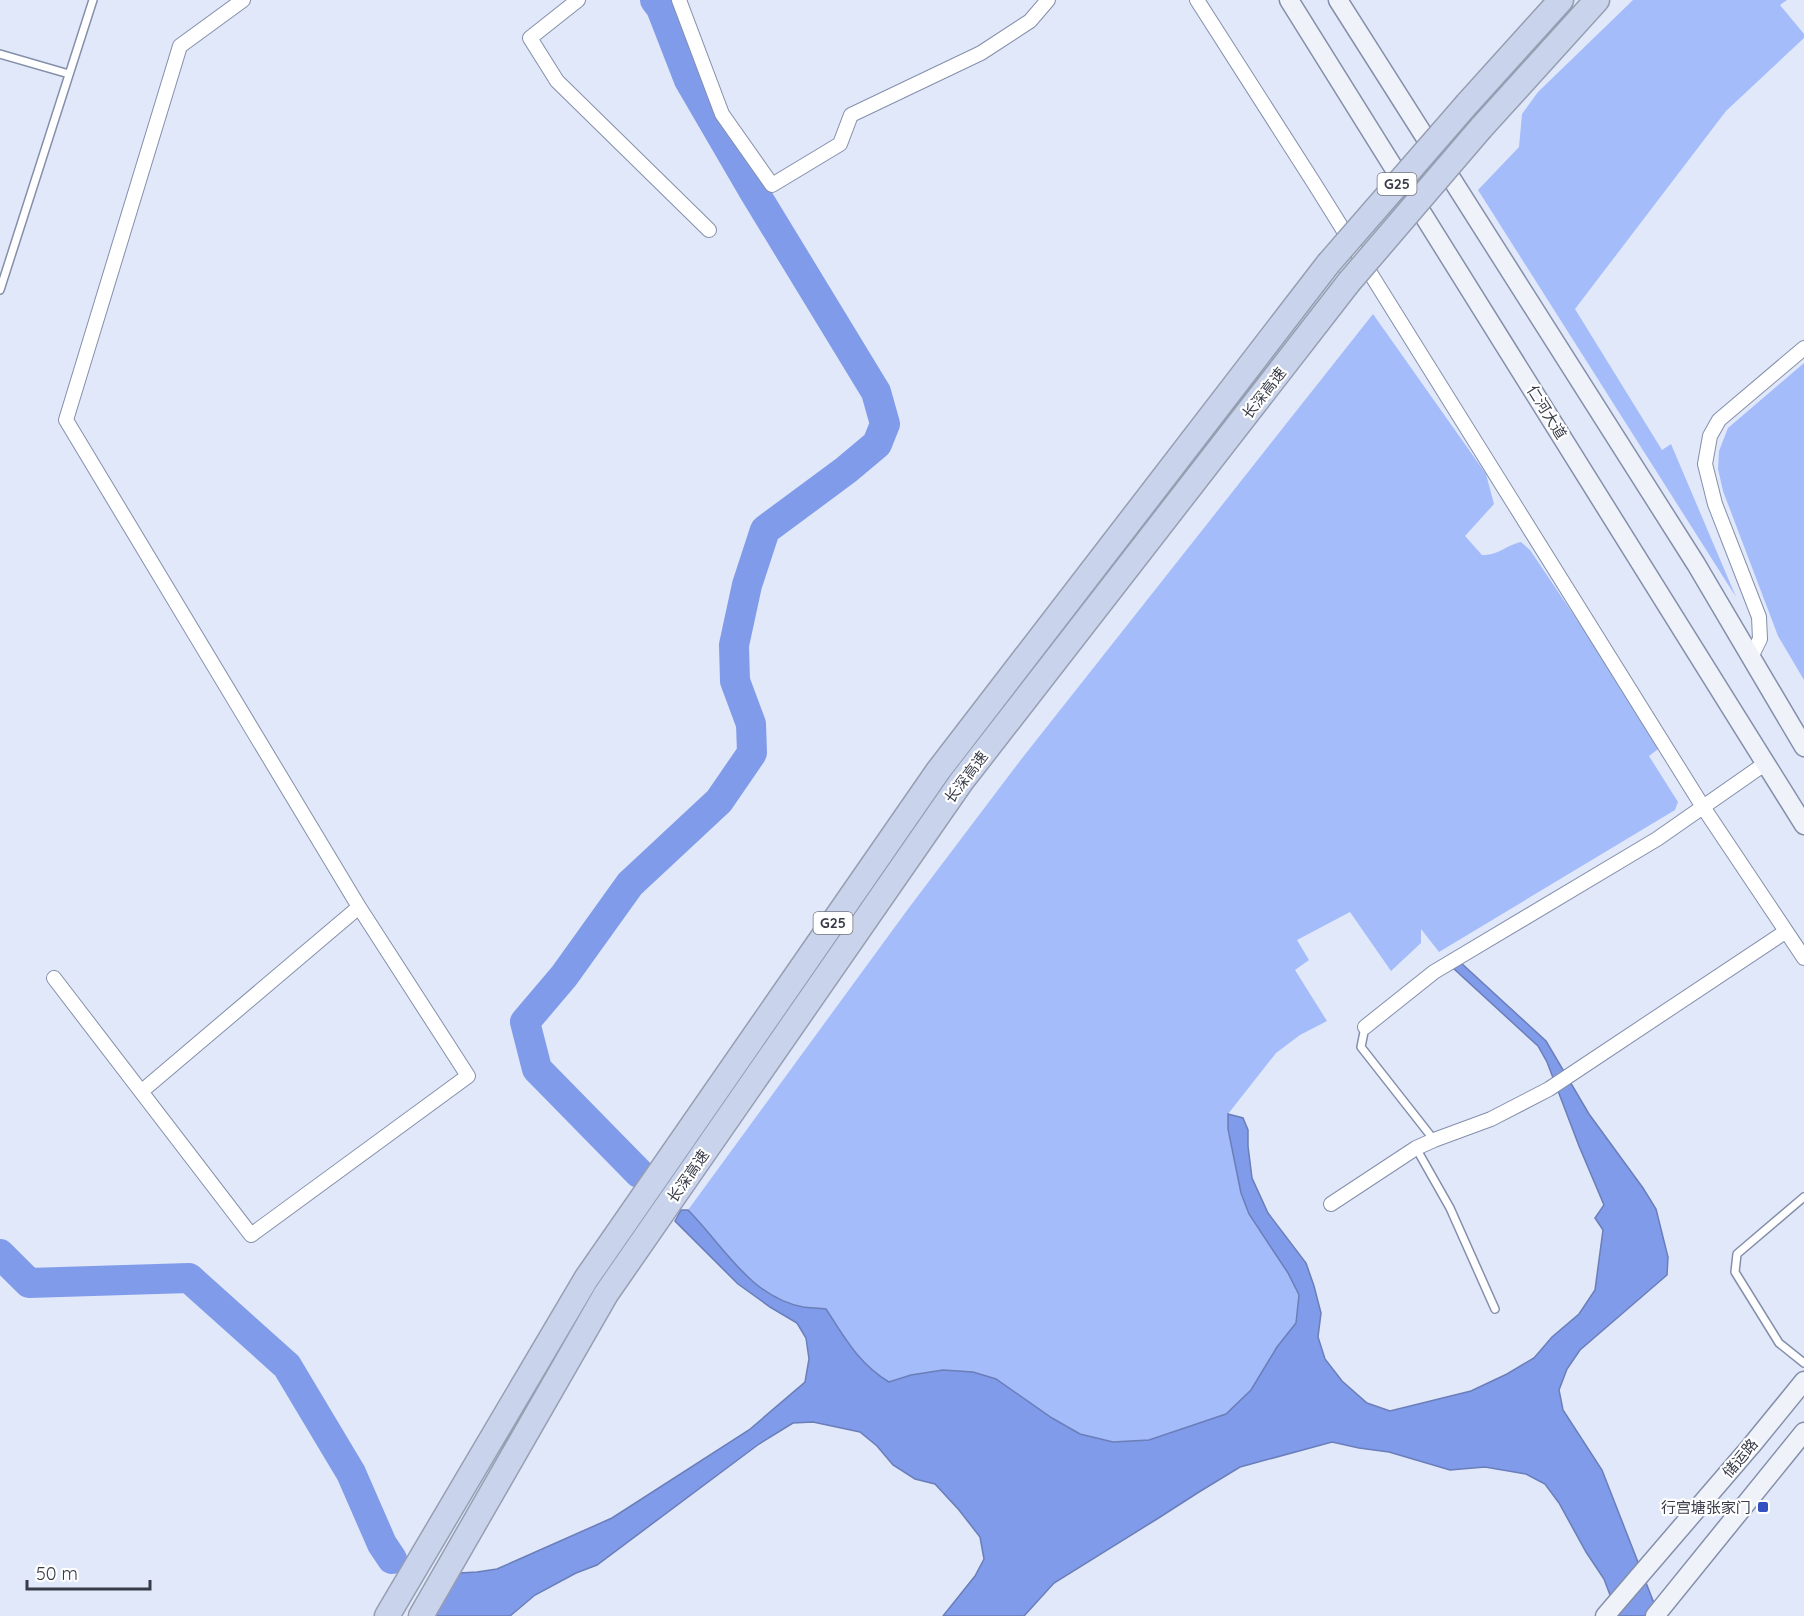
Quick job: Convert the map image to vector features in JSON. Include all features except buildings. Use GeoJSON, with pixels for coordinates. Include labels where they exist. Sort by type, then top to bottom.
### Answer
{"type":"FeatureCollection","features":[{"type":"Feature","properties":{"kind":"highway","name":"长深高速"},"geometry":{"type":"LineString","coordinates":[[387,1616],[586,1280],[938,771],[1328,264],[1561,0]]}},
{"type":"Feature","properties":{"kind":"highway","name":"长深高速"},"geometry":{"type":"LineString","coordinates":[[421,1616],[606,1294],[954,792],[1349,282],[1481,128],[1597,0]]}},
{"type":"Feature","properties":{"kind":"main road","name":"仁河大道"},"geometry":{"type":"LineString","coordinates":[[1289,0],[1804,825]]}},
{"type":"Feature","properties":{"kind":"main road"},"geometry":{"type":"LineString","coordinates":[[1338,0],[1696,564],[1804,747]]}},
{"type":"Feature","properties":{"kind":"main road","name":"储运路"},"geometry":{"type":"LineString","coordinates":[[1605,1616],[1804,1382]]}},
{"type":"Feature","properties":{"kind":"main road"},"geometry":{"type":"LineString","coordinates":[[1655,1616],[1804,1432]]}},
{"type":"Feature","properties":{"kind":"street"},"geometry":{"type":"LineString","coordinates":[[54,978],[251,1235],[468,1076],[359,907],[66,420],[180,46],[243,0]]}},
{"type":"Feature","properties":{"kind":"street"},"geometry":{"type":"LineString","coordinates":[[578,0],[530,38],[557,81],[709,230]]}},
{"type":"Feature","properties":{"kind":"street"},"geometry":{"type":"LineString","coordinates":[[679,0],[722,114],[772,185],[840,144],[851,115],[981,53],[1030,21],[1048,0]]}},
{"type":"Feature","properties":{"kind":"street"},"geometry":{"type":"LineString","coordinates":[[1197,0],[1321,193],[1703,807],[1804,958]]}},
{"type":"Feature","properties":{"kind":"street"},"geometry":{"type":"LineString","coordinates":[[1751,657],[1760,639],[1759,617],[1714,504],[1705,464],[1710,436],[1719,420],[1804,348]]}},
{"type":"Feature","properties":{"kind":"street"},"geometry":{"type":"LineString","coordinates":[[1365,1027],[1434,972],[1657,839],[1766,763]]}},
{"type":"Feature","properties":{"kind":"street"},"geometry":{"type":"LineString","coordinates":[[142,1091],[359,907]]}},
{"type":"Feature","properties":{"kind":"street"},"geometry":{"type":"LineString","coordinates":[[1331,1204],[1416,1148],[1491,1119],[1549,1089],[1785,932]]}},
{"type":"Feature","properties":{"kind":"lane"},"geometry":{"type":"LineString","coordinates":[[0,290],[93,0]]}},
{"type":"Feature","properties":{"kind":"lane"},"geometry":{"type":"LineString","coordinates":[[0,54],[69,74]]}},
{"type":"Feature","properties":{"kind":"lane"},"geometry":{"type":"LineString","coordinates":[[1365,1027],[1361,1047],[1434,1140]]}},
{"type":"Feature","properties":{"kind":"lane"},"geometry":{"type":"LineString","coordinates":[[1416,1148],[1450,1208],[1495,1309]]}},
{"type":"Feature","properties":{"kind":"lane"},"geometry":{"type":"LineString","coordinates":[[1804,1197],[1737,1254],[1735,1272],[1779,1343],[1804,1364]]}},
{"type":"Feature","properties":{"kind":"shaded area"},"geometry":{"type":"Polygon","coordinates":[[[1633,0],[1787,0],[1780,5],[1804,34],[1804,38],[1726,111],[1575,309],[1662,450],[1671,444],[1736,597],[1478,190],[1519,147],[1522,114],[1538,92],[1633,0]]]}},
{"type":"Feature","properties":{"kind":"shaded area"},"geometry":{"type":"Polygon","coordinates":[[[1373,314],[1486,474],[1494,504],[1465,536],[1482,555],[1493,554],[1521,542],[1530,550],[1662,746],[1649,756],[1678,802],[1675,810],[1439,952],[1421,929],[1421,943],[1391,971],[1350,912],[1297,940],[1309,960],[1295,970],[1327,1021],[1300,1035],[1276,1053],[1228,1114],[1228,1129],[1241,1193],[1249,1214],[1288,1273],[1299,1296],[1296,1323],[1277,1347],[1251,1390],[1226,1414],[1149,1440],[1113,1442],[1080,1434],[1052,1418],[996,1379],[973,1372],[943,1370],[911,1375],[889,1382],[860,1358],[826,1309],[803,1307],[768,1293],[739,1268],[688,1210],[908,909],[1023,757],[1373,314]]]}},
{"type":"Feature","properties":{"kind":"shaded area"},"geometry":{"type":"Polygon","coordinates":[[[1804,363],[1804,680],[1778,636],[1723,491],[1718,469],[1719,451],[1728,428],[1804,363]]]}},
{"type":"Feature","properties":{"kind":"shaded area"},"geometry":{"type":"Polygon","coordinates":[[[1460,962],[1546,1041],[1589,1114],[1656,1209],[1668,1257],[1667,1275],[1580,1350],[1567,1369],[1559,1390],[1563,1410],[1602,1470],[1659,1616],[1618,1616],[1604,1579],[1559,1503],[1545,1484],[1526,1474],[1485,1467],[1450,1470],[1389,1452],[1332,1442],[1240,1467],[1054,1583],[1024,1616],[943,1616],[975,1576],[984,1559],[980,1537],[935,1484],[915,1479],[893,1465],[877,1446],[860,1432],[813,1422],[793,1423],[759,1444],[597,1565],[576,1573],[535,1595],[510,1616],[433,1616],[460,1573],[497,1569],[612,1518],[749,1430],[805,1382],[809,1359],[806,1338],[797,1323],[738,1284],[675,1221],[681,1210],[688,1210],[739,1268],[768,1293],[803,1307],[826,1309],[860,1358],[889,1382],[911,1375],[943,1370],[973,1372],[996,1379],[1052,1418],[1080,1434],[1113,1442],[1149,1440],[1226,1414],[1251,1390],[1277,1347],[1296,1323],[1299,1295],[1288,1273],[1249,1214],[1241,1193],[1228,1129],[1228,1114],[1243,1118],[1248,1130],[1252,1178],[1268,1213],[1306,1263],[1321,1313],[1318,1337],[1325,1359],[1342,1381],[1367,1403],[1390,1411],[1471,1391],[1534,1358],[1552,1337],[1579,1314],[1595,1290],[1603,1230],[1595,1218],[1604,1205],[1547,1062],[1538,1046],[1453,968],[1460,962]]]}},
{"type":"Feature","properties":{"kind":"waterway"},"geometry":{"type":"LineString","coordinates":[[639,1173],[537,1069],[525,1022],[564,976],[630,884],[719,801],[752,753],[751,724],[735,681],[734,645],[747,585],[765,530],[877,444],[885,424],[876,392],[689,80],[661,8],[655,0]]}},
{"type":"Feature","properties":{"kind":"waterway"},"geometry":{"type":"LineString","coordinates":[[0,1254],[29,1283],[189,1278],[287,1366],[351,1473],[382,1544],[392,1559]]}},
{"type":"Feature","properties":{"kind":"place","name":"行宫塘张家门"},"geometry":{"type":"Point","coordinates":[1763,1507]}}]}
